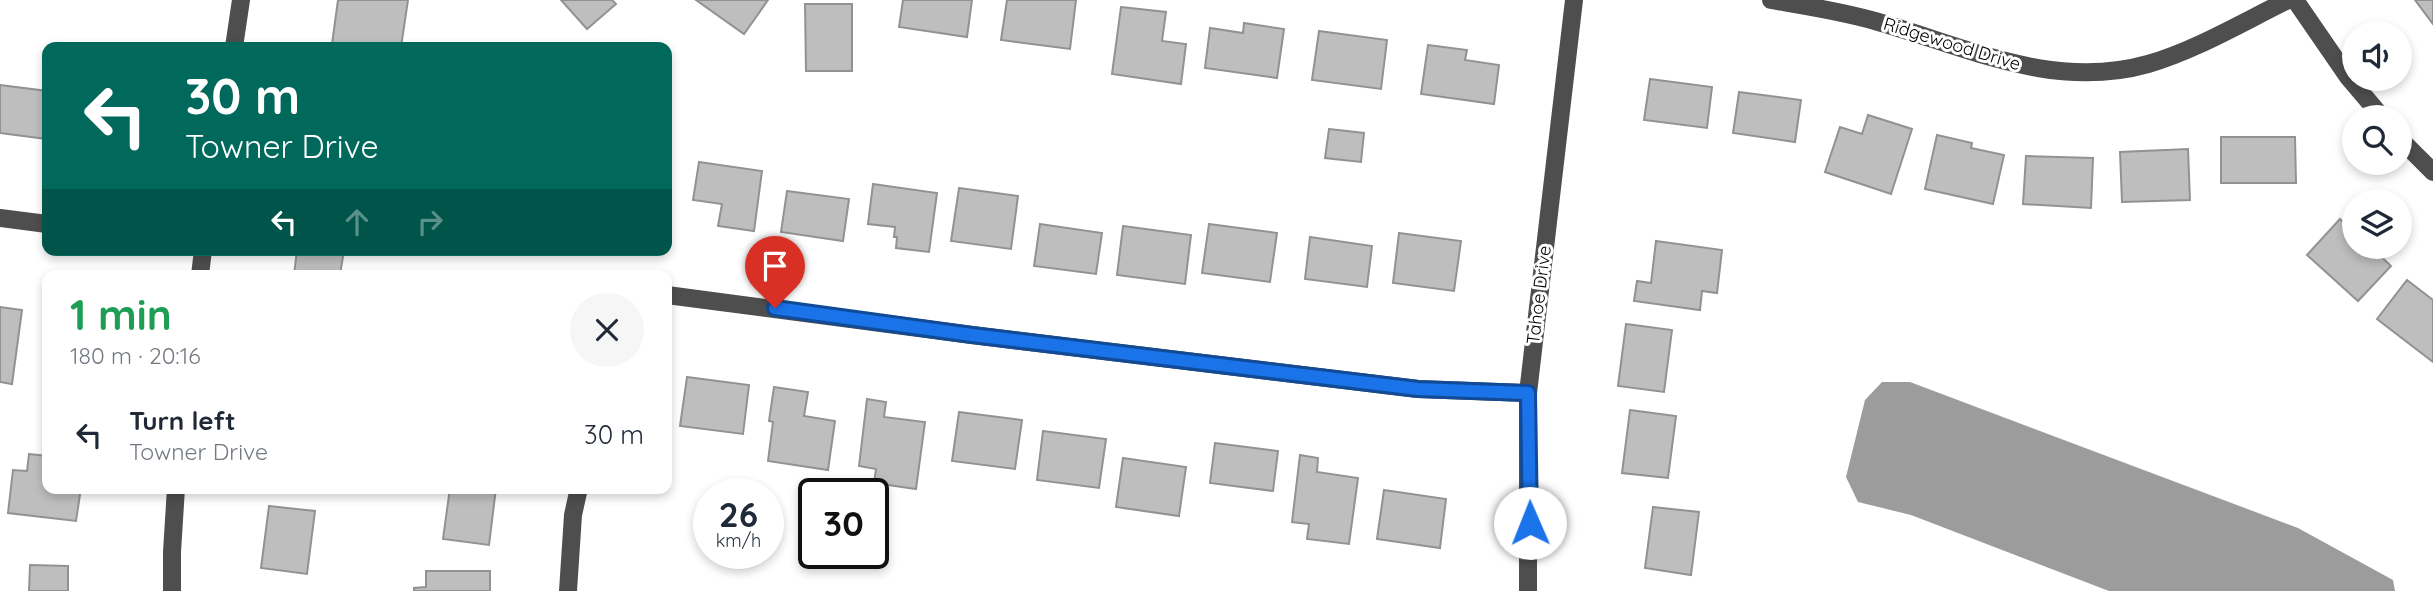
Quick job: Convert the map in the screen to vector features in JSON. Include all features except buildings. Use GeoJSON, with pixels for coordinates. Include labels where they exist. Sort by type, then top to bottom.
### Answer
{"type":"FeatureCollection","features":[{"type":"Feature","properties":{"kind":"street"},"geometry":{"type":"LineString","coordinates":[[235,42],[241,0]]}},
{"type":"Feature","properties":{"kind":"street","name":"Tahoe Drive"},"geometry":{"type":"LineString","coordinates":[[1528,591],[1528,393],[1573,0]]}},
{"type":"Feature","properties":{"kind":"street","name":"Ridgewood Drive"},"geometry":{"type":"LineString","coordinates":[[1770,0],[1876,21],[1995,60],[2044,70],[2088,72],[2147,64],[2179,52],[2288,0]]}},
{"type":"Feature","properties":{"kind":"street"},"geometry":{"type":"LineString","coordinates":[[2295,0],[2348,77],[2372,105]]}},
{"type":"Feature","properties":{"kind":"street"},"geometry":{"type":"LineString","coordinates":[[2412,151],[2433,172]]}},
{"type":"Feature","properties":{"kind":"street"},"geometry":{"type":"LineString","coordinates":[[0,218],[42,223]]}},
{"type":"Feature","properties":{"kind":"street"},"geometry":{"type":"LineString","coordinates":[[672,296],[1418,389],[1528,393]]}},
{"type":"Feature","properties":{"kind":"street"},"geometry":{"type":"LineString","coordinates":[[172,591],[176,494]]}},
{"type":"Feature","properties":{"kind":"street"},"geometry":{"type":"LineString","coordinates":[[568,591],[573,515],[578,494]]}},
{"type":"Feature","properties":{"kind":"shaded area"},"geometry":{"type":"Polygon","coordinates":[[[1882,382],[1910,382],[2298,528],[2393,580],[2395,591],[2109,591],[1911,515],[1858,502],[1846,477],[1865,400],[1882,382]]]}},
{"type":"Feature","properties":{"kind":"route"},"geometry":{"type":"LineString","coordinates":[[775,308],[972,335],[1418,389],[1528,393],[1530,523]]}}]}
